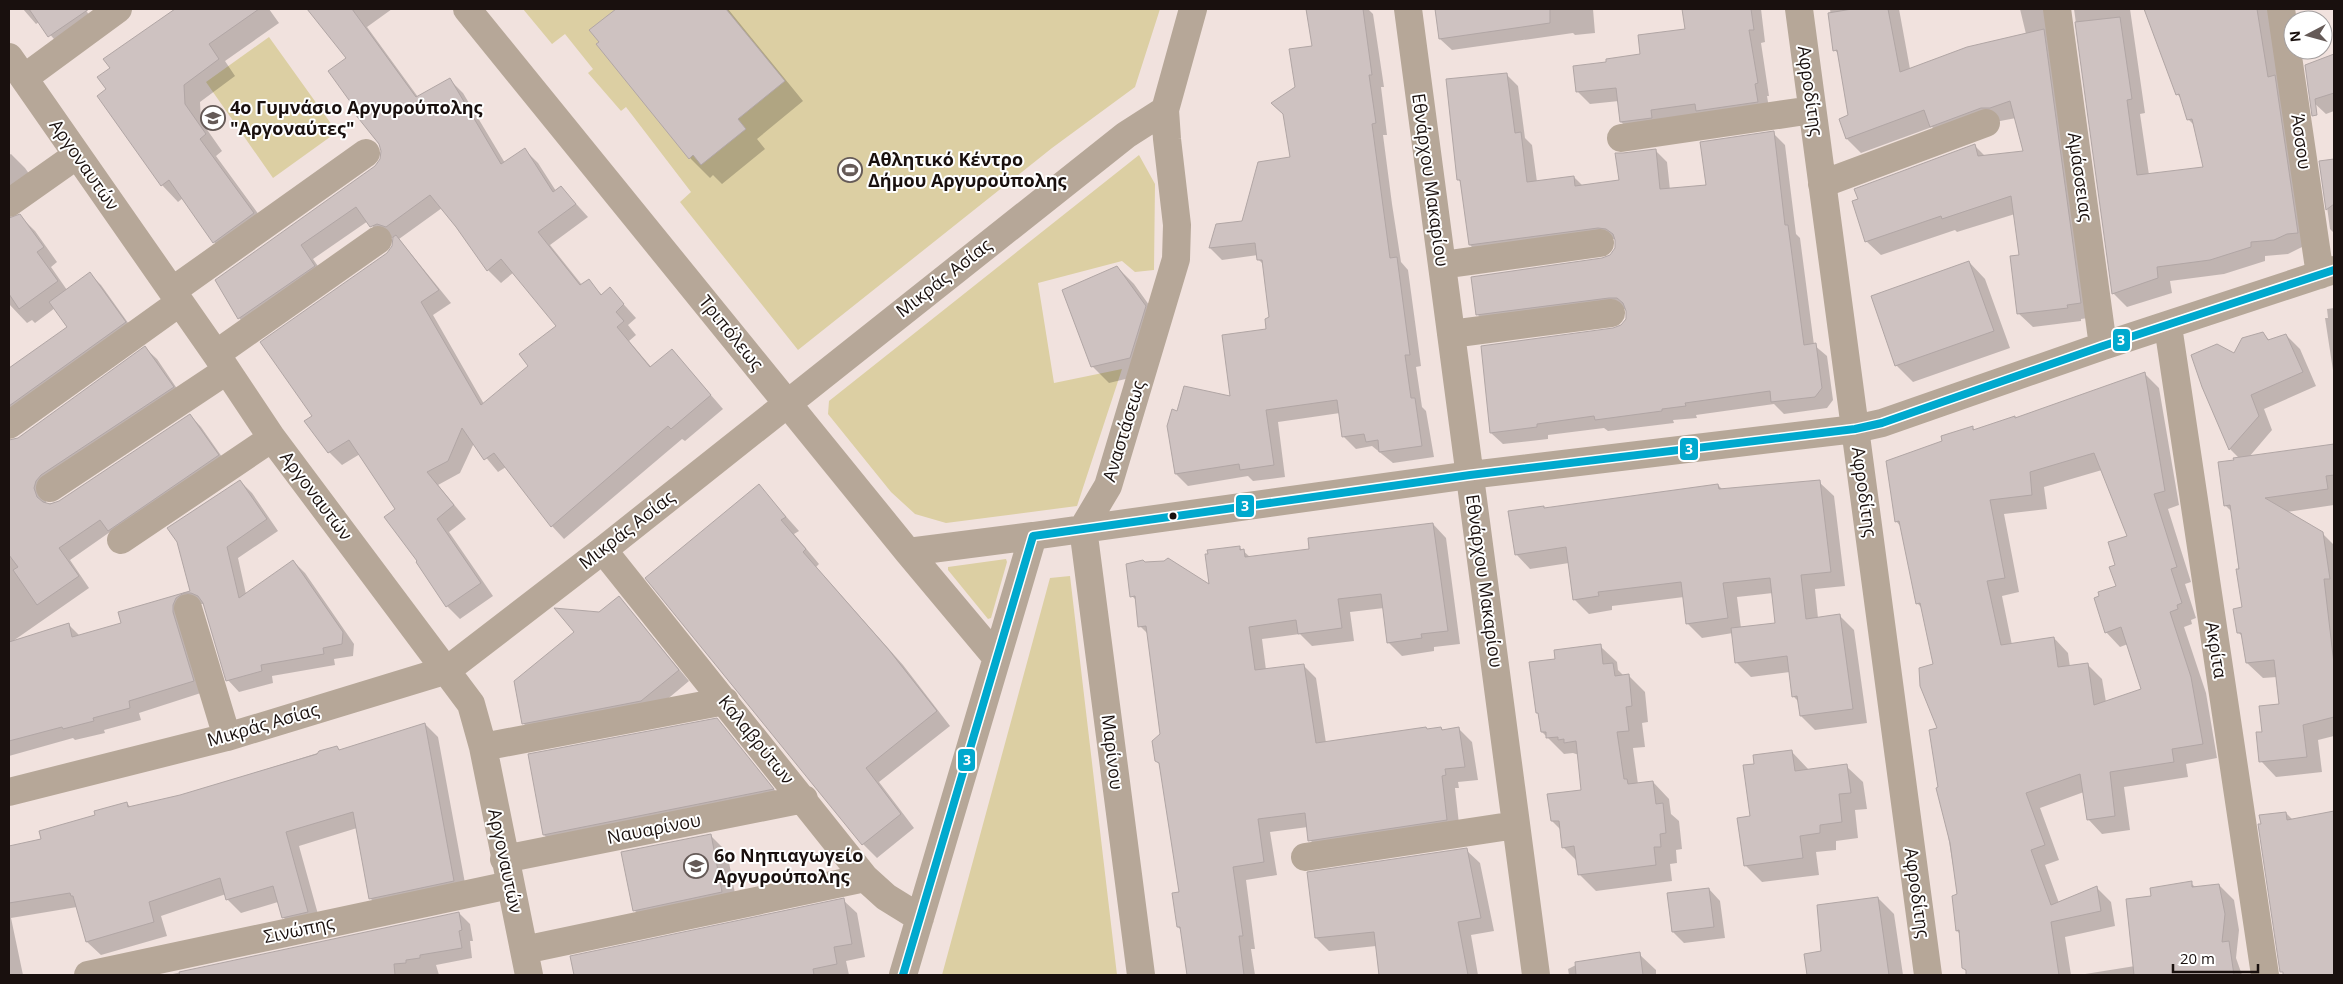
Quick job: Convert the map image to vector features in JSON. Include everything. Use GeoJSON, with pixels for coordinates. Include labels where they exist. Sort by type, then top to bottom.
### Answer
{"type":"FeatureCollection","features":[{"type":"Feature","properties":{"kind":"street"},"geometry":{"type":"LineString","coordinates":[[16,68],[118,9]]}},
{"type":"Feature","properties":{"kind":"street","name":"Τριπόλεως"},"geometry":{"type":"LineString","coordinates":[[467,9],[908,552],[996,656]]}},
{"type":"Feature","properties":{"kind":"street","name":"Αναστάσεως"},"geometry":{"type":"LineString","coordinates":[[1083,528],[1108,486],[1176,259],[1177,225],[1165,110],[1193,9]]}},
{"type":"Feature","properties":{"kind":"street","name":"Εθνάρχου Μακαρίου"},"geometry":{"type":"LineString","coordinates":[[1408,9],[1536,975]]}},
{"type":"Feature","properties":{"kind":"street","name":"Αφροδίτης"},"geometry":{"type":"LineString","coordinates":[[1799,9],[1928,975]]}},
{"type":"Feature","properties":{"kind":"street","name":"Αμάσσειας"},"geometry":{"type":"LineString","coordinates":[[2057,9],[2103,346]]}},
{"type":"Feature","properties":{"kind":"street","name":"Άσσου"},"geometry":{"type":"LineString","coordinates":[[2281,9],[2327,273]]}},
{"type":"Feature","properties":{"kind":"street","name":"Αργοναυτών"},"geometry":{"type":"LineString","coordinates":[[16,68],[272,438],[471,704],[483,747],[526,962]]}},
{"type":"Feature","properties":{"kind":"street","name":"Μικράς Ασίας"},"geometry":{"type":"LineString","coordinates":[[9,792],[227,737],[447,670],[603,550],[1126,135],[1165,110]]}},
{"type":"Feature","properties":{"kind":"street"},"geometry":{"type":"LineString","coordinates":[[1620,138],[1812,110]]}},
{"type":"Feature","properties":{"kind":"street"},"geometry":{"type":"LineString","coordinates":[[1822,184],[1986,123]]}},
{"type":"Feature","properties":{"kind":"street"},"geometry":{"type":"LineString","coordinates":[[9,425],[366,153]]}},
{"type":"Feature","properties":{"kind":"street"},"geometry":{"type":"LineString","coordinates":[[9,203],[78,155]]}},
{"type":"Feature","properties":{"kind":"street"},"geometry":{"type":"LineString","coordinates":[[50,488],[221,362],[378,240]]}},
{"type":"Feature","properties":{"kind":"street"},"geometry":{"type":"LineString","coordinates":[[1442,265],[1600,243]]}},
{"type":"Feature","properties":{"kind":"street"},"geometry":{"type":"LineString","coordinates":[[908,552],[1470,475],[1855,429],[1882,424],[2103,346],[2327,273]]}},
{"type":"Feature","properties":{"kind":"street"},"geometry":{"type":"LineString","coordinates":[[1451,334],[1611,313]]}},
{"type":"Feature","properties":{"kind":"street","name":"Ακρίτα"},"geometry":{"type":"LineString","coordinates":[[2168,326],[2265,975]]}},
{"type":"Feature","properties":{"kind":"street"},"geometry":{"type":"LineString","coordinates":[[121,540],[272,438]]}},
{"type":"Feature","properties":{"kind":"street","name":"Μαρίνου"},"geometry":{"type":"LineString","coordinates":[[1083,528],[1141,975]]}},
{"type":"Feature","properties":{"kind":"street"},"geometry":{"type":"LineString","coordinates":[[903,975],[1033,536]]}},
{"type":"Feature","properties":{"kind":"street","name":"Καλαβρύτων"},"geometry":{"type":"LineString","coordinates":[[603,550],[866,878],[886,896],[920,918]]}},
{"type":"Feature","properties":{"kind":"street"},"geometry":{"type":"LineString","coordinates":[[188,608],[227,737]]}},
{"type":"Feature","properties":{"kind":"street"},"geometry":{"type":"LineString","coordinates":[[483,747],[725,702]]}},
{"type":"Feature","properties":{"kind":"street","name":"Ναυαρίνου"},"geometry":{"type":"LineString","coordinates":[[504,859],[804,799]]}},
{"type":"Feature","properties":{"kind":"street"},"geometry":{"type":"LineString","coordinates":[[1305,857],[1516,825]]}},
{"type":"Feature","properties":{"kind":"street"},"geometry":{"type":"LineString","coordinates":[[526,962],[866,878]]}},
{"type":"Feature","properties":{"kind":"street","name":"Σινώπης"},"geometry":{"type":"LineString","coordinates":[[88,975],[510,885]]}},
{"type":"Feature","properties":{"kind":"shaded area","name":"Αθλητικό Κέντρο Δήμου Αργυρούπολης"},"geometry":{"type":"Polygon","coordinates":[[[523,9],[1160,9],[1135,87],[1052,148],[798,350],[680,202],[691,192],[626,107],[621,111],[588,73],[593,69],[565,34],[552,44],[523,9]]]}},
{"type":"Feature","properties":{"kind":"shaded area"},"geometry":{"type":"Polygon","coordinates":[[[269,37],[337,132],[273,178],[206,82],[269,37]]]}},
{"type":"Feature","properties":{"kind":"shaded area"},"geometry":{"type":"Polygon","coordinates":[[[1139,155],[1155,184],[1154,270],[1135,272],[1122,261],[1038,283],[1054,383],[1122,369],[1077,506],[946,523],[915,514],[891,492],[828,414],[829,401],[1139,155]]]}},
{"type":"Feature","properties":{"kind":"shaded area"},"geometry":{"type":"Polygon","coordinates":[[[1006,559],[1007,562],[991,618],[988,619],[948,570],[948,567],[1006,559]]]}},
{"type":"Feature","properties":{"kind":"shaded area"},"geometry":{"type":"Polygon","coordinates":[[[1070,576],[1117,975],[942,975],[1050,578],[1070,576]]]}},
{"type":"Feature","properties":{"kind":"building"},"geometry":{"type":"Polygon","coordinates":[[[29,9],[89,9],[48,37],[29,9]]]}},
{"type":"Feature","properties":{"kind":"building"},"geometry":{"type":"Polygon","coordinates":[[[175,9],[259,9],[209,44],[219,59],[184,85],[185,104],[206,134],[200,139],[254,213],[213,243],[169,180],[161,186],[97,96],[106,89],[97,77],[110,68],[103,59],[175,9]]]}},
{"type":"Feature","properties":{"kind":"building"},"geometry":{"type":"Polygon","coordinates":[[[307,9],[352,9],[416,97],[450,78],[501,164],[525,148],[553,192],[561,186],[576,204],[538,232],[580,285],[589,279],[601,295],[610,287],[624,304],[616,312],[624,321],[617,327],[650,367],[672,349],[711,395],[671,429],[668,426],[551,527],[494,453],[484,460],[462,428],[448,461],[427,472],[454,505],[437,519],[481,583],[446,607],[417,561],[384,517],[395,509],[349,440],[328,453],[304,421],[312,416],[260,342],[387,253],[392,246],[393,237],[396,235],[439,290],[421,302],[481,405],[528,366],[519,354],[556,326],[501,259],[487,271],[456,227],[430,195],[386,227],[377,224],[370,227],[356,207],[301,245],[315,266],[238,319],[215,280],[375,166],[380,159],[381,151],[379,144],[351,109],[354,107],[328,71],[346,58],[307,9]]]}},
{"type":"Feature","properties":{"kind":"building"},"geometry":{"type":"Polygon","coordinates":[[[616,9],[726,9],[785,81],[738,119],[746,129],[701,165],[693,155],[689,159],[596,44],[599,42],[589,30],[616,9]]]}},
{"type":"Feature","properties":{"kind":"building"},"geometry":{"type":"Polygon","coordinates":[[[1306,9],[1363,9],[1372,75],[1369,75],[1376,123],[1372,124],[1390,258],[1397,257],[1410,355],[1405,355],[1411,398],[1415,398],[1422,446],[1379,452],[1378,440],[1366,442],[1364,434],[1342,437],[1337,400],[1266,410],[1274,465],[1240,470],[1239,464],[1175,474],[1167,426],[1172,409],[1177,411],[1184,386],[1230,396],[1222,335],[1266,329],[1265,319],[1269,317],[1262,260],[1257,260],[1255,243],[1209,248],[1216,224],[1242,221],[1258,162],[1290,157],[1283,114],[1271,103],[1295,87],[1289,49],[1312,46],[1306,9]]]}},
{"type":"Feature","properties":{"kind":"building"},"geometry":{"type":"Polygon","coordinates":[[[1435,9],[1550,9],[1550,23],[1439,39],[1435,9]]]}},
{"type":"Feature","properties":{"kind":"building"},"geometry":{"type":"Polygon","coordinates":[[[1682,9],[1751,9],[1754,30],[1749,30],[1758,83],[1755,84],[1758,102],[1696,111],[1695,104],[1651,110],[1652,118],[1620,122],[1616,88],[1576,92],[1573,66],[1606,62],[1606,59],[1640,54],[1638,35],[1685,29],[1682,9]]]}},
{"type":"Feature","properties":{"kind":"building"},"geometry":{"type":"Polygon","coordinates":[[[1852,9],[1888,9],[1900,72],[1967,47],[2044,29],[2081,303],[2067,305],[2068,308],[2017,314],[2010,256],[2019,255],[2011,196],[1942,219],[1941,216],[1865,242],[1852,201],[1858,199],[1854,189],[1975,144],[1978,156],[2023,151],[2010,101],[1990,108],[1981,108],[1930,127],[1924,110],[1846,139],[1839,119],[1848,115],[1837,50],[1833,51],[1828,13],[1852,9]]]}},
{"type":"Feature","properties":{"kind":"building"},"geometry":{"type":"Polygon","coordinates":[[[2144,9],[2257,9],[2268,77],[2275,75],[2298,233],[2287,234],[2274,240],[2251,242],[2251,247],[2210,260],[2157,267],[2158,278],[2112,294],[2075,22],[2120,17],[2132,99],[2127,100],[2137,175],[2203,167],[2192,119],[2187,120],[2179,94],[2176,95],[2144,9]]]}},
{"type":"Feature","properties":{"kind":"building"},"geometry":{"type":"Polygon","coordinates":[[[2333,54],[2334,93],[2315,99],[2317,115],[2312,116],[2305,65],[2318,60],[2333,60],[2333,54]]]}},
{"type":"Feature","properties":{"kind":"building"},"geometry":{"type":"Polygon","coordinates":[[[1507,73],[1515,133],[1521,132],[1527,182],[1574,176],[1575,186],[1619,180],[1615,153],[1656,149],[1660,189],[1706,185],[1700,142],[1774,131],[1785,225],[1788,225],[1804,345],[1816,343],[1822,388],[1815,397],[1771,402],[1770,391],[1685,403],[1686,406],[1662,409],[1662,411],[1595,420],[1594,416],[1537,424],[1537,427],[1490,433],[1481,346],[1613,328],[1621,325],[1626,319],[1623,303],[1617,298],[1476,315],[1471,277],[1602,258],[1610,255],[1615,248],[1613,234],[1606,229],[1598,228],[1469,245],[1460,180],[1457,180],[1446,79],[1507,73]]]}},
{"type":"Feature","properties":{"kind":"building"},"geometry":{"type":"Polygon","coordinates":[[[2334,159],[2334,204],[2326,210],[2319,161],[2334,159]]]}},
{"type":"Feature","properties":{"kind":"building"},"geometry":{"type":"Polygon","coordinates":[[[20,214],[44,247],[37,252],[58,281],[19,309],[9,294],[9,218],[20,214]]]}},
{"type":"Feature","properties":{"kind":"building"},"geometry":{"type":"Polygon","coordinates":[[[1969,261],[1994,331],[1895,366],[1871,296],[1969,261]]]}},
{"type":"Feature","properties":{"kind":"building"},"geometry":{"type":"Polygon","coordinates":[[[1117,266],[1146,306],[1130,358],[1091,367],[1062,290],[1117,266]]]}},
{"type":"Feature","properties":{"kind":"building"},"geometry":{"type":"Polygon","coordinates":[[[90,272],[126,322],[9,406],[9,368],[67,327],[49,302],[90,272]]]}},
{"type":"Feature","properties":{"kind":"building"},"geometry":{"type":"Polygon","coordinates":[[[2263,332],[2268,340],[2286,334],[2303,372],[2251,395],[2259,416],[2229,450],[2202,387],[2191,355],[2217,344],[2234,353],[2242,338],[2263,332]]]}},
{"type":"Feature","properties":{"kind":"building"},"geometry":{"type":"Polygon","coordinates":[[[145,346],[174,387],[41,475],[36,481],[34,488],[37,497],[43,502],[50,504],[59,501],[190,414],[219,455],[108,531],[100,520],[59,548],[79,576],[37,605],[13,570],[18,567],[9,555],[9,440],[18,438],[145,346]]]}},
{"type":"Feature","properties":{"kind":"building"},"geometry":{"type":"Polygon","coordinates":[[[2145,372],[2165,491],[2154,494],[2177,567],[2171,569],[2182,603],[2177,605],[2178,609],[2170,612],[2191,677],[2203,744],[2172,749],[2174,762],[2110,772],[2115,816],[2087,820],[2080,774],[2026,793],[2045,845],[2031,850],[2051,905],[2097,886],[2101,911],[2051,922],[2059,975],[1966,975],[1966,970],[1962,968],[1959,930],[1956,931],[1952,896],[1957,894],[1950,843],[1936,788],[1938,787],[1929,730],[1937,728],[1920,686],[1919,668],[1933,664],[1920,603],[1916,604],[1899,521],[1895,522],[1886,461],[1942,441],[1941,436],[1973,426],[1973,430],[2015,416],[2015,418],[2145,372]],[[2094,453],[2030,472],[2032,495],[1990,500],[2005,578],[1987,581],[2001,645],[2054,637],[2058,667],[2088,663],[2094,705],[2141,689],[2121,627],[2105,633],[2094,598],[2099,596],[2098,592],[2116,586],[2109,567],[2115,565],[2108,542],[2127,536],[2094,453]]]}},
{"type":"Feature","properties":{"kind":"building"},"geometry":{"type":"Polygon","coordinates":[[[2334,444],[2334,475],[2326,476],[2328,489],[2265,498],[2323,532],[2330,579],[2324,579],[2334,664],[2334,717],[2303,725],[2307,757],[2259,762],[2256,732],[2262,732],[2259,706],[2279,704],[2274,660],[2246,663],[2241,633],[2237,633],[2233,609],[2242,607],[2236,569],[2239,569],[2230,505],[2224,506],[2218,462],[2234,460],[2233,458],[2334,444]]]}},
{"type":"Feature","properties":{"kind":"building"},"geometry":{"type":"Polygon","coordinates":[[[240,480],[267,519],[227,547],[239,598],[293,560],[343,632],[342,644],[323,648],[324,654],[261,665],[262,671],[226,681],[203,603],[198,596],[184,593],[176,598],[173,612],[194,681],[129,701],[130,708],[93,718],[94,721],[9,741],[9,642],[69,623],[72,637],[121,623],[118,612],[190,591],[177,542],[167,528],[240,480]]]}},
{"type":"Feature","properties":{"kind":"building"},"geometry":{"type":"Polygon","coordinates":[[[1820,480],[1831,572],[1801,575],[1806,619],[1840,614],[1853,709],[1800,716],[1797,696],[1792,697],[1787,656],[1735,663],[1731,628],[1775,623],[1770,578],[1723,583],[1728,618],[1686,624],[1681,582],[1598,592],[1599,596],[1573,600],[1566,547],[1515,555],[1508,511],[1544,506],[1544,508],[1718,484],[1719,489],[1820,480]]]}},
{"type":"Feature","properties":{"kind":"building"},"geometry":{"type":"Polygon","coordinates":[[[759,484],[786,517],[781,520],[806,549],[803,552],[889,650],[937,711],[866,768],[901,814],[862,845],[645,578],[759,484]]]}},
{"type":"Feature","properties":{"kind":"building"},"geometry":{"type":"Polygon","coordinates":[[[1433,523],[1448,631],[1421,634],[1422,638],[1387,643],[1381,594],[1338,599],[1342,628],[1298,634],[1296,620],[1249,627],[1255,670],[1304,664],[1316,743],[1426,727],[1427,729],[1441,727],[1442,730],[1459,727],[1465,767],[1445,769],[1446,775],[1442,776],[1447,820],[1308,841],[1305,813],[1258,819],[1264,862],[1233,867],[1243,936],[1239,936],[1244,975],[1187,975],[1180,927],[1177,927],[1172,893],[1179,892],[1159,763],[1155,761],[1152,741],[1160,734],[1146,626],[1138,627],[1135,596],[1130,597],[1126,564],[1143,560],[1145,562],[1164,561],[1168,558],[1209,584],[1205,554],[1208,554],[1207,550],[1240,546],[1240,550],[1244,549],[1245,557],[1309,549],[1308,538],[1433,523]]]}},
{"type":"Feature","properties":{"kind":"building"},"geometry":{"type":"Polygon","coordinates":[[[619,596],[679,670],[641,701],[522,724],[514,681],[574,632],[554,608],[599,612],[619,596]]]}},
{"type":"Feature","properties":{"kind":"building"},"geometry":{"type":"Polygon","coordinates":[[[1601,644],[1603,664],[1613,663],[1615,676],[1629,674],[1632,706],[1626,707],[1629,731],[1617,732],[1624,779],[1627,779],[1628,784],[1653,781],[1656,804],[1663,803],[1666,833],[1660,834],[1661,847],[1654,847],[1656,865],[1578,875],[1574,846],[1562,848],[1559,821],[1551,821],[1547,794],[1581,790],[1576,741],[1564,743],[1564,739],[1558,740],[1558,737],[1546,738],[1546,732],[1541,732],[1538,713],[1536,713],[1529,662],[1555,659],[1554,650],[1601,644]]]}},
{"type":"Feature","properties":{"kind":"building"},"geometry":{"type":"Polygon","coordinates":[[[717,718],[774,789],[543,835],[528,754],[717,718]]]}},
{"type":"Feature","properties":{"kind":"building"},"geometry":{"type":"Polygon","coordinates":[[[425,723],[454,881],[369,899],[353,812],[286,832],[308,912],[282,918],[273,886],[226,900],[220,878],[149,902],[154,922],[86,942],[73,896],[70,893],[9,903],[9,846],[41,839],[39,831],[95,815],[94,811],[127,802],[128,807],[180,795],[317,754],[319,751],[337,746],[339,750],[425,723]]]}},
{"type":"Feature","properties":{"kind":"building"},"geometry":{"type":"Polygon","coordinates":[[[1792,750],[1795,771],[1847,764],[1851,793],[1839,794],[1842,822],[1820,825],[1820,833],[1800,836],[1803,858],[1744,866],[1737,818],[1750,816],[1743,765],[1754,764],[1753,755],[1792,750]]]}},
{"type":"Feature","properties":{"kind":"building"},"geometry":{"type":"Polygon","coordinates":[[[2334,811],[2334,975],[2283,975],[2283,972],[2280,972],[2258,824],[2261,824],[2259,815],[2286,812],[2287,820],[2334,811]]]}},
{"type":"Feature","properties":{"kind":"building"},"geometry":{"type":"Polygon","coordinates":[[[711,834],[722,892],[633,911],[621,852],[711,834]]]}},
{"type":"Feature","properties":{"kind":"building"},"geometry":{"type":"Polygon","coordinates":[[[1467,848],[1481,918],[1458,922],[1468,975],[1379,975],[1374,932],[1315,938],[1307,872],[1467,848]]]}},
{"type":"Feature","properties":{"kind":"building"},"geometry":{"type":"Polygon","coordinates":[[[2192,881],[2192,887],[2219,884],[2225,914],[2222,942],[2229,941],[2234,975],[2134,975],[2126,899],[2151,896],[2150,888],[2192,881]]]}},
{"type":"Feature","properties":{"kind":"building"},"geometry":{"type":"Polygon","coordinates":[[[1709,888],[1714,927],[1672,932],[1667,893],[1709,888]]]}},
{"type":"Feature","properties":{"kind":"building"},"geometry":{"type":"Polygon","coordinates":[[[1878,897],[1889,975],[1807,975],[1804,954],[1821,951],[1817,905],[1878,897]]]}},
{"type":"Feature","properties":{"kind":"building"},"geometry":{"type":"Polygon","coordinates":[[[844,898],[852,944],[834,947],[837,964],[813,969],[814,975],[574,975],[570,956],[844,898]]]}},
{"type":"Feature","properties":{"kind":"building"},"geometry":{"type":"Polygon","coordinates":[[[459,912],[462,930],[459,931],[462,948],[420,955],[420,958],[406,960],[406,963],[394,964],[395,975],[180,975],[179,972],[459,912]]]}},
{"type":"Feature","properties":{"kind":"building"},"geometry":{"type":"Polygon","coordinates":[[[1640,952],[1643,975],[1576,975],[1575,962],[1640,952]]]}},
{"type":"Feature","properties":{"kind":"transit line","name":"3"},"geometry":{"type":"LineString","coordinates":[[903,975],[1033,536],[1470,475],[1855,429],[1882,423],[2103,346],[2334,270]]}},
{"type":"Feature","properties":{"kind":"place","name":"4ο Γυμνάσιο Αργυρούπολης \"Αργοναύτες\""},"geometry":{"type":"Point","coordinates":[213,118]}},
{"type":"Feature","properties":{"kind":"place","name":"Αθλητικό Κέντρο Δήμου Αργυρούπολης"},"geometry":{"type":"Point","coordinates":[850,170]}},
{"type":"Feature","properties":{"kind":"place","name":"6ο Νηπιαγωγείο Αργυρούπολης"},"geometry":{"type":"Point","coordinates":[696,866]}}]}
